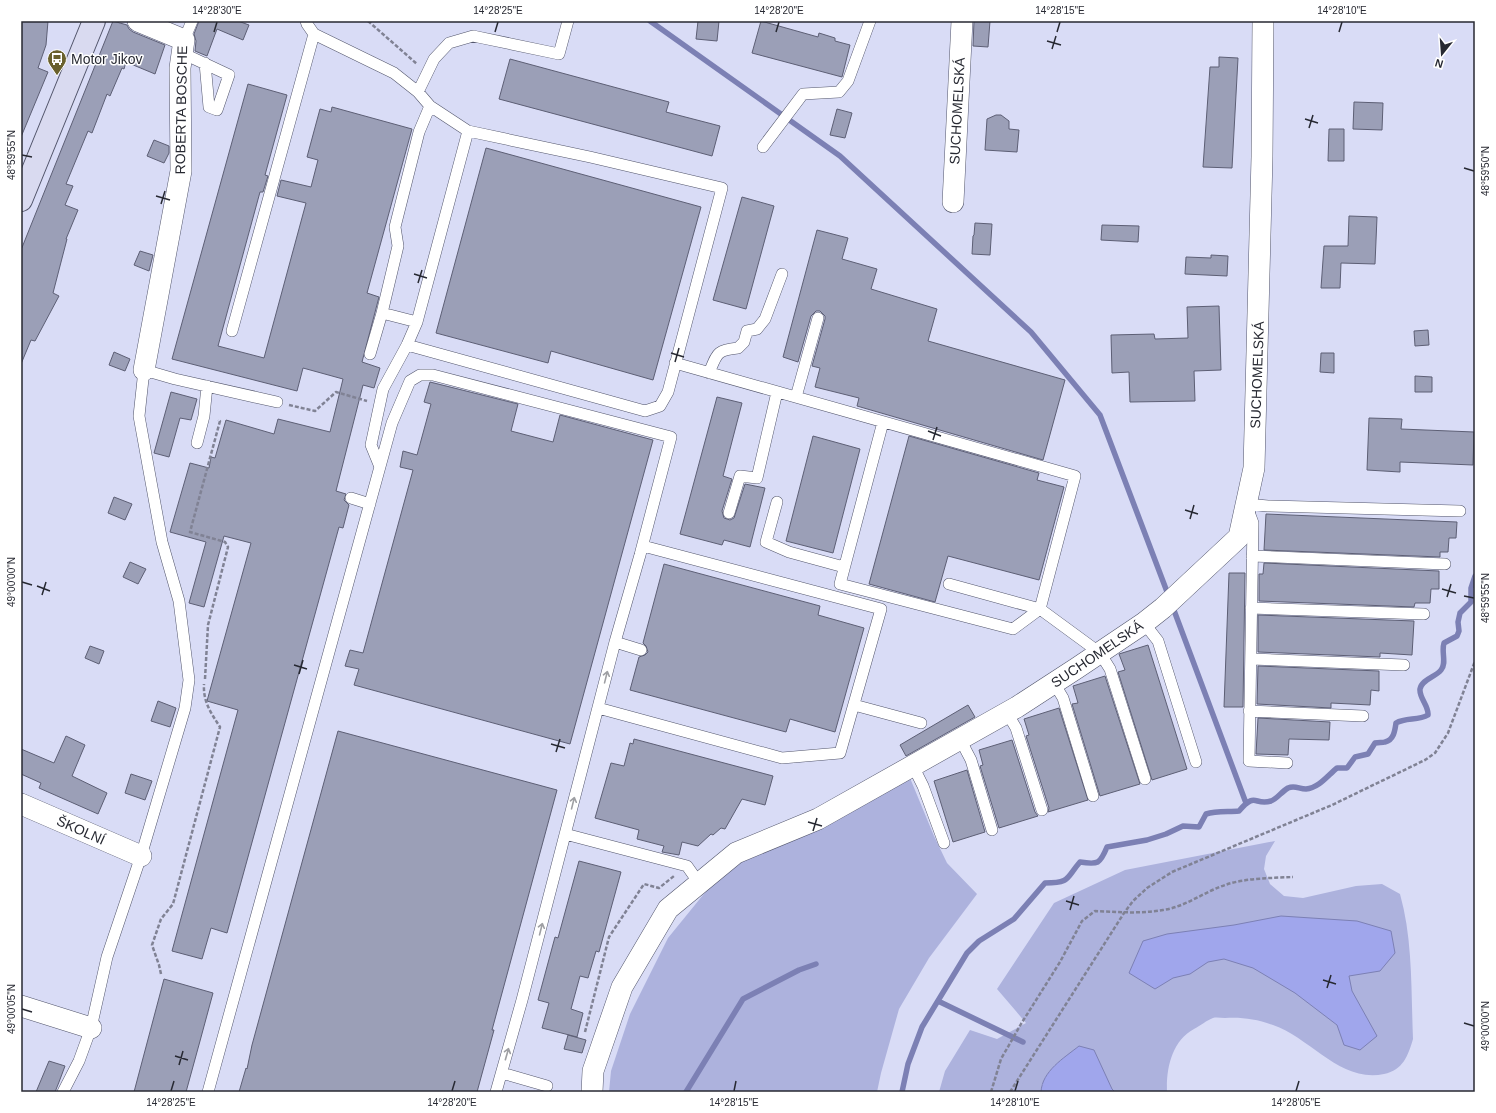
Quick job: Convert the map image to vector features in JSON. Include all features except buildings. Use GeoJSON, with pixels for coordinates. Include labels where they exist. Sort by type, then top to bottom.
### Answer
{"type":"FeatureCollection","features":[{"type":"Feature","properties":{"kind":"street"},"geometry":{"type":"LineString","coordinates":[[21,200],[94,21]]}},
{"type":"Feature","properties":{"kind":"street","name":"ROBERTA BOSCHE"},"geometry":{"type":"LineString","coordinates":[[138,21],[183,46],[180,68],[181,171],[144,370]]}},
{"type":"Feature","properties":{"kind":"street","name":"SUCHOMELSKÁ"},"geometry":{"type":"LineString","coordinates":[[953,202],[962,21]]}},
{"type":"Feature","properties":{"kind":"street","name":"SUCHOMELSKÁ"},"geometry":{"type":"LineString","coordinates":[[592,1092],[593,1071],[622,987],[668,909],[736,853],[818,819],[1007,713],[1100,653],[1144,623],[1169,602],[1238,537],[1254,468],[1262,157],[1263,21]]}},
{"type":"Feature","properties":{"kind":"street","name":"ŠKOLNÍ"},"geometry":{"type":"LineString","coordinates":[[21,804],[141,856]]}},
{"type":"Feature","properties":{"kind":"street"},"geometry":{"type":"LineString","coordinates":[[21,1006],[91,1028]]}},
{"type":"Feature","properties":{"kind":"lane"},"geometry":{"type":"LineString","coordinates":[[192,21],[183,46],[205,63]]}},
{"type":"Feature","properties":{"kind":"lane"},"geometry":{"type":"LineString","coordinates":[[418,92],[434,59],[450,43],[473,36],[559,54],[568,21]]}},
{"type":"Feature","properties":{"kind":"lane"},"geometry":{"type":"LineString","coordinates":[[763,147],[803,94],[839,92],[848,81],[870,21]]}},
{"type":"Feature","properties":{"kind":"lane"},"geometry":{"type":"LineString","coordinates":[[304,22],[314,34],[394,73],[418,92],[430,106],[468,131],[590,157],[722,188],[668,392],[660,406],[645,411],[407,346]]}},
{"type":"Feature","properties":{"kind":"lane"},"geometry":{"type":"LineString","coordinates":[[232,331],[314,34]]}},
{"type":"Feature","properties":{"kind":"lane"},"geometry":{"type":"LineString","coordinates":[[370,354],[382,313],[398,246],[394,228],[419,132],[430,106]]}},
{"type":"Feature","properties":{"kind":"lane"},"geometry":{"type":"LineString","coordinates":[[380,467],[371,445],[384,389],[418,322],[468,131]]}},
{"type":"Feature","properties":{"kind":"lane"},"geometry":{"type":"LineString","coordinates":[[709,373],[716,356],[724,349],[738,348],[744,342],[747,331],[757,329],[765,319],[782,274]]}},
{"type":"Feature","properties":{"kind":"lane"},"geometry":{"type":"LineString","coordinates":[[382,313],[418,322]]}},
{"type":"Feature","properties":{"kind":"lane"},"geometry":{"type":"LineString","coordinates":[[796,397],[818,318]]}},
{"type":"Feature","properties":{"kind":"lane"},"geometry":{"type":"LineString","coordinates":[[675,363],[1075,476],[1040,609],[1014,629],[840,584],[883,422]]}},
{"type":"Feature","properties":{"kind":"lane"},"geometry":{"type":"LineString","coordinates":[[63,1092],[79,1061],[91,1028],[107,958],[141,856],[185,708],[189,680],[179,601],[162,542],[139,416],[144,370],[175,379],[277,402]]}},
{"type":"Feature","properties":{"kind":"lane"},"geometry":{"type":"LineString","coordinates":[[208,1092],[392,423],[410,381],[420,375],[433,374],[671,437],[643,546],[615,642],[524,992],[496,1092]]}},
{"type":"Feature","properties":{"kind":"lane"},"geometry":{"type":"LineString","coordinates":[[197,443],[208,394],[207,386]]}},
{"type":"Feature","properties":{"kind":"lane"},"geometry":{"type":"LineString","coordinates":[[730,513],[740,476],[757,478],[777,392]]}},
{"type":"Feature","properties":{"kind":"lane"},"geometry":{"type":"LineString","coordinates":[[351,498],[370,504]]}},
{"type":"Feature","properties":{"kind":"lane"},"geometry":{"type":"LineString","coordinates":[[777,502],[766,542],[789,552],[844,567]]}},
{"type":"Feature","properties":{"kind":"lane"},"geometry":{"type":"LineString","coordinates":[[1287,763],[1248,761],[1253,523],[1246,504],[1268,506],[1460,511]]}},
{"type":"Feature","properties":{"kind":"lane"},"geometry":{"type":"LineString","coordinates":[[598,708],[782,758],[840,753],[881,609],[643,546]]}},
{"type":"Feature","properties":{"kind":"lane"},"geometry":{"type":"LineString","coordinates":[[1252,556],[1445,564]]}},
{"type":"Feature","properties":{"kind":"lane"},"geometry":{"type":"LineString","coordinates":[[949,584],[1040,609],[1100,653],[1110,669],[1145,779]]}},
{"type":"Feature","properties":{"kind":"lane"},"geometry":{"type":"LineString","coordinates":[[1251,608],[1424,614]]}},
{"type":"Feature","properties":{"kind":"lane"},"geometry":{"type":"LineString","coordinates":[[1144,623],[1158,641],[1196,762]]}},
{"type":"Feature","properties":{"kind":"lane"},"geometry":{"type":"LineString","coordinates":[[615,642],[641,650]]}},
{"type":"Feature","properties":{"kind":"lane"},"geometry":{"type":"LineString","coordinates":[[1250,659],[1404,665]]}},
{"type":"Feature","properties":{"kind":"lane"},"geometry":{"type":"LineString","coordinates":[[1054,683],[1063,698],[1093,796]]}},
{"type":"Feature","properties":{"kind":"lane"},"geometry":{"type":"LineString","coordinates":[[854,704],[921,723]]}},
{"type":"Feature","properties":{"kind":"lane"},"geometry":{"type":"LineString","coordinates":[[1249,711],[1363,716]]}},
{"type":"Feature","properties":{"kind":"lane"},"geometry":{"type":"LineString","coordinates":[[1007,713],[1016,728],[1042,810]]}},
{"type":"Feature","properties":{"kind":"lane"},"geometry":{"type":"LineString","coordinates":[[960,739],[971,760],[992,830]]}},
{"type":"Feature","properties":{"kind":"lane"},"geometry":{"type":"LineString","coordinates":[[913,766],[944,843]]}},
{"type":"Feature","properties":{"kind":"lane"},"geometry":{"type":"LineString","coordinates":[[565,834],[686,866],[699,883]]}},
{"type":"Feature","properties":{"kind":"lane"},"geometry":{"type":"LineString","coordinates":[[502,1073],[547,1086]]}},
{"type":"Feature","properties":{"kind":"path"},"geometry":{"type":"LineString","coordinates":[[368,21],[427,74]]}},
{"type":"Feature","properties":{"kind":"path"},"geometry":{"type":"LineString","coordinates":[[277,402],[315,411],[336,392],[380,405]]}},
{"type":"Feature","properties":{"kind":"path"},"geometry":{"type":"LineString","coordinates":[[1010,1092],[1124,913],[1133,901],[1147,888],[1172,872],[1332,805],[1426,760],[1435,753],[1448,733],[1475,661]]}},
{"type":"Feature","properties":{"kind":"path"},"geometry":{"type":"LineString","coordinates":[[583,1038],[609,937],[644,884],[659,888],[686,866]]}},
{"type":"Feature","properties":{"kind":"path"},"geometry":{"type":"LineString","coordinates":[[990,1092],[1001,1059],[1021,1024],[1060,962],[1082,921],[1095,911],[1124,913],[1164,910],[1195,900],[1226,885],[1260,879],[1292,877]]}},
{"type":"Feature","properties":{"kind":"shaded area"},"geometry":{"type":"Polygon","coordinates":[[[910,778],[947,863],[977,894],[929,958],[899,1009],[877,1092],[609,1092],[611,1071],[630,1014],[668,938],[725,868],[910,778]]]}},
{"type":"Feature","properties":{"kind":"shaded area"},"geometry":{"type":"Polygon","coordinates":[[[1275,841],[1266,856],[1264,869],[1270,884],[1284,896],[1303,898],[1356,886],[1382,884],[1400,894],[1409,947],[1413,1039],[1407,1056],[1396,1069],[1384,1074],[1368,1075],[1353,1072],[1326,1058],[1287,1031],[1273,1025],[1249,1019],[1213,1018],[1186,1034],[1180,1041],[1169,1065],[1167,1092],[1115,1092],[1112,1089],[1042,1084],[1041,1092],[939,1092],[945,1071],[970,1030],[997,1039],[1026,1023],[997,989],[1054,903],[1125,870],[1275,841]]]}},
{"type":"Feature","properties":{"kind":"shaded area"},"geometry":{"type":"Polygon","coordinates":[[[1281,916],[1357,921],[1391,931],[1395,953],[1380,971],[1349,976],[1352,991],[1377,1036],[1360,1050],[1344,1045],[1337,1025],[1295,993],[1253,968],[1224,959],[1208,962],[1190,974],[1173,978],[1155,989],[1129,973],[1143,941],[1167,934],[1234,925],[1281,916]]]}},
{"type":"Feature","properties":{"kind":"shaded area"},"geometry":{"type":"Polygon","coordinates":[[[1079,1046],[1094,1050],[1112,1089],[1115,1092],[1041,1092],[1042,1084],[1050,1071],[1079,1046]]]}},
{"type":"Feature","properties":{"kind":"waterway"},"geometry":{"type":"LineString","coordinates":[[650,21],[840,156],[1031,332],[1100,415],[1169,597]]}},
{"type":"Feature","properties":{"kind":"waterway"},"geometry":{"type":"LineString","coordinates":[[902,1092],[908,1064],[922,1027],[967,953],[979,941],[1014,919],[1045,883],[1064,881],[1070,876],[1080,862],[1098,862],[1107,847],[1147,840],[1166,834],[1183,826],[1199,827],[1206,814],[1239,811],[1252,800],[1261,802],[1271,801],[1290,787],[1306,789],[1311,788],[1323,781],[1337,768],[1347,768],[1355,757],[1368,754],[1375,743],[1388,741],[1394,734],[1396,723],[1428,715],[1427,708],[1420,692],[1421,686],[1426,680],[1439,672],[1443,667],[1444,643],[1457,636],[1459,631],[1458,622],[1460,613],[1471,602],[1471,588],[1475,576]]}},
{"type":"Feature","properties":{"kind":"waterway"},"geometry":{"type":"LineString","coordinates":[[1172,605],[1246,803]]}},
{"type":"Feature","properties":{"kind":"waterway"},"geometry":{"type":"LineString","coordinates":[[686,1092],[743,999],[799,970],[816,964]]}},
{"type":"Feature","properties":{"kind":"waterway"},"geometry":{"type":"LineString","coordinates":[[938,1001],[1023,1042]]}},
{"type":"Feature","properties":{"kind":"place","name":"Motor Jikov"},"geometry":{"type":"Point","coordinates":[57,76]}}]}
